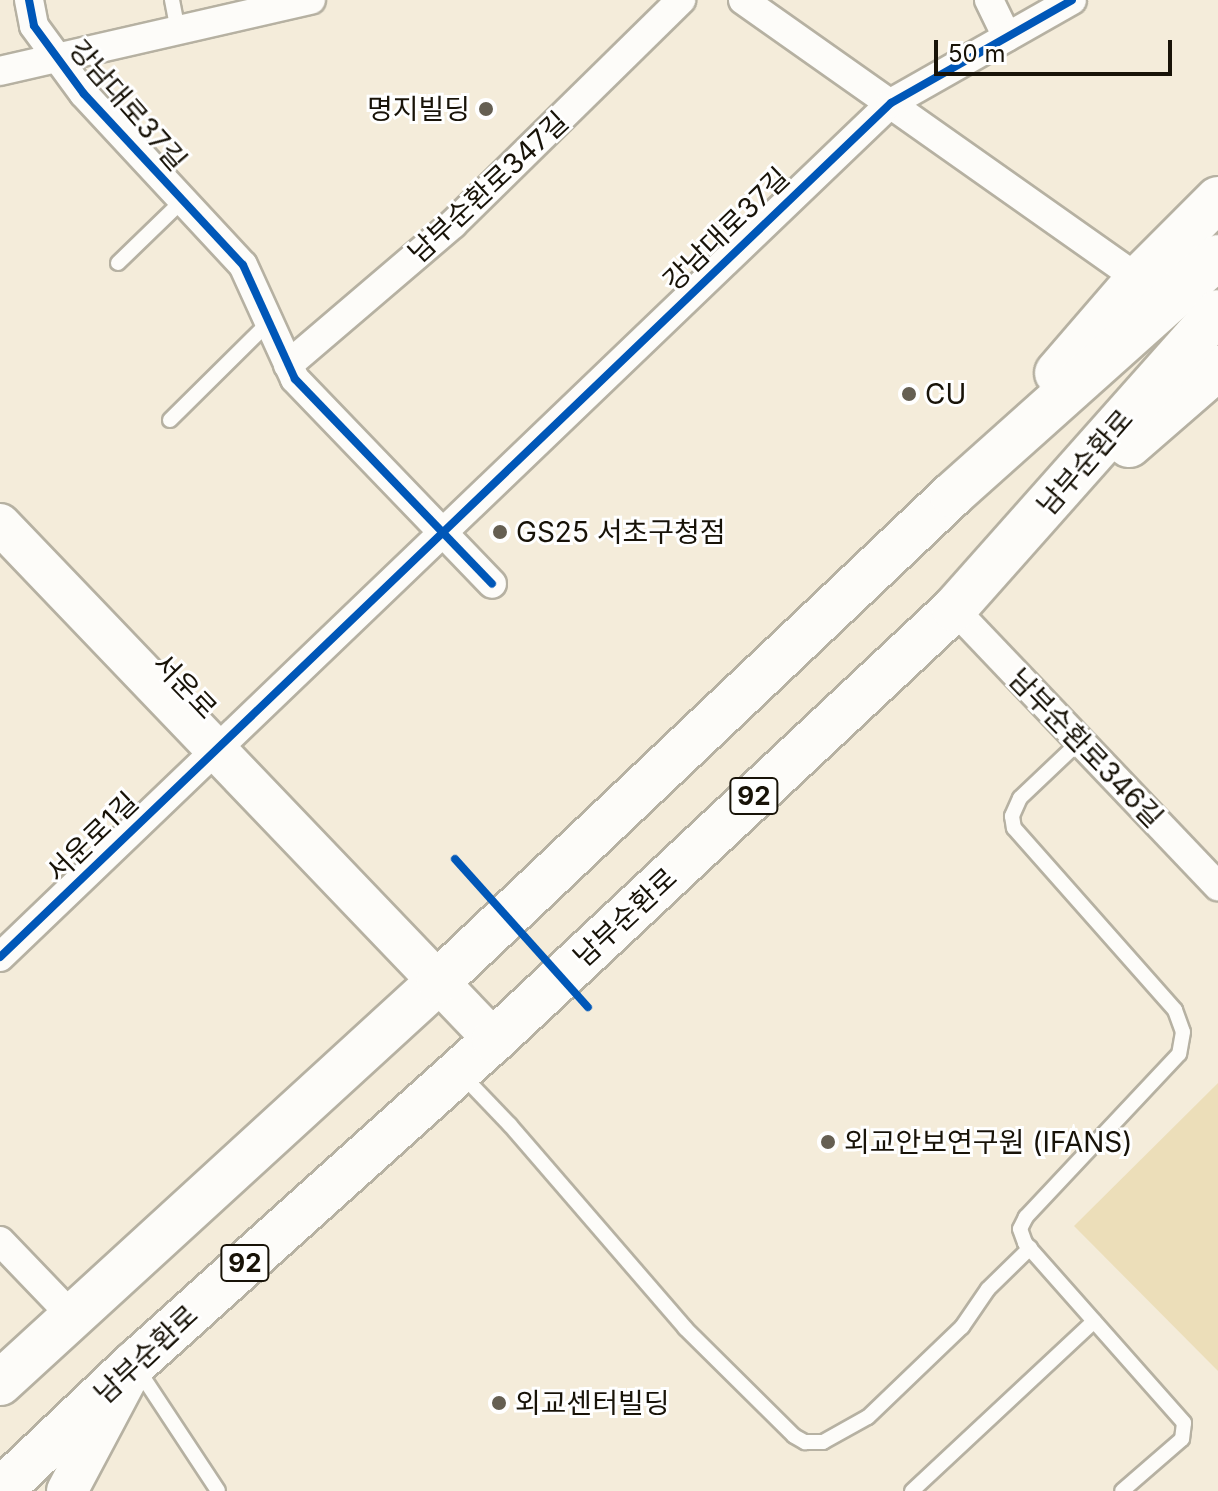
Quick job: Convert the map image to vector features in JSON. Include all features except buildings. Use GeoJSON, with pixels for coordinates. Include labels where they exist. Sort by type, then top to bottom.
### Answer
{"type":"FeatureCollection","features":[{"type":"Feature","properties":{"kind":"main road"},"geometry":{"type":"LineString","coordinates":[[952,495],[1138,279],[1218,199]]}},
{"type":"Feature","properties":{"kind":"main road","name":"남부순환로"},"geometry":{"type":"LineString","coordinates":[[6,1366],[72,1316],[439,981],[952,495],[1218,257]]}},
{"type":"Feature","properties":{"kind":"main road","name":"남부순환로"},"geometry":{"type":"LineString","coordinates":[[0,1491],[134,1364],[457,1070],[494,1040],[954,609],[1218,312]]}},
{"type":"Feature","properties":{"kind":"main road"},"geometry":{"type":"LineString","coordinates":[[1010,549],[1218,368]]}},
{"type":"Feature","properties":{"kind":"street","name":"강남대로37길"},"geometry":{"type":"LineString","coordinates":[[29,0],[34,26],[84,94],[243,265],[288,365],[305,390],[492,584]]}},
{"type":"Feature","properties":{"kind":"street"},"geometry":{"type":"LineString","coordinates":[[0,71],[311,0]]}},
{"type":"Feature","properties":{"kind":"street","name":"남부순환로347길"},"geometry":{"type":"LineString","coordinates":[[288,365],[453,224],[681,0]]}},
{"type":"Feature","properties":{"kind":"street"},"geometry":{"type":"LineString","coordinates":[[743,0],[1138,279]]}},
{"type":"Feature","properties":{"kind":"street"},"geometry":{"type":"LineString","coordinates":[[989,0],[1007,37]]}},
{"type":"Feature","properties":{"kind":"street","name":"강남대로37길"},"geometry":{"type":"LineString","coordinates":[[215,749],[891,103],[1072,0]]}},
{"type":"Feature","properties":{"kind":"street","name":"서운로"},"geometry":{"type":"LineString","coordinates":[[0,524],[494,1040]]}},
{"type":"Feature","properties":{"kind":"street","name":"남부순환로346길"},"geometry":{"type":"LineString","coordinates":[[954,609],[1218,886]]}},
{"type":"Feature","properties":{"kind":"street","name":"서운로1길"},"geometry":{"type":"LineString","coordinates":[[0,957],[215,749]]}},
{"type":"Feature","properties":{"kind":"street"},"geometry":{"type":"LineString","coordinates":[[0,1241],[72,1316]]}},
{"type":"Feature","properties":{"kind":"street"},"geometry":{"type":"LineString","coordinates":[[67,1491],[134,1364]]}},
{"type":"Feature","properties":{"kind":"lane"},"geometry":{"type":"LineString","coordinates":[[172,0],[178,32]]}},
{"type":"Feature","properties":{"kind":"lane","name":"강남대로37길"},"geometry":{"type":"LineString","coordinates":[[118,263],[183,200]]}},
{"type":"Feature","properties":{"kind":"lane"},"geometry":{"type":"LineString","coordinates":[[170,420],[268,323]]}},
{"type":"Feature","properties":{"kind":"lane"},"geometry":{"type":"LineString","coordinates":[[1079,742],[1020,798],[1012,816],[1014,828],[1175,1010],[1181,1020],[1183,1038],[1179,1054],[1023,1221],[1020,1234],[1186,1428],[1182,1439],[1122,1491]]}},
{"type":"Feature","properties":{"kind":"lane"},"geometry":{"type":"LineString","coordinates":[[457,1070],[510,1125],[685,1328],[794,1436],[805,1442],[823,1442],[868,1417],[962,1327],[988,1289],[1030,1248]]}},
{"type":"Feature","properties":{"kind":"lane"},"geometry":{"type":"LineString","coordinates":[[912,1491],[1094,1321]]}},
{"type":"Feature","properties":{"kind":"lane"},"geometry":{"type":"LineString","coordinates":[[134,1364],[218,1491]]}},
{"type":"Feature","properties":{"kind":"shaded area"},"geometry":{"type":"Polygon","coordinates":[[[1218,1083],[1218,1371],[1074,1226],[1218,1083]]]}},
{"type":"Feature","properties":{"kind":"cycle path"},"geometry":{"type":"LineString","coordinates":[[29,0],[34,26],[84,94],[243,265],[295,379],[492,584]]}},
{"type":"Feature","properties":{"kind":"cycle path"},"geometry":{"type":"LineString","coordinates":[[0,957],[891,103],[1072,0]]}},
{"type":"Feature","properties":{"kind":"cycle path"},"geometry":{"type":"LineString","coordinates":[[455,859],[588,1007]]}},
{"type":"Feature","properties":{"kind":"place","name":"명지빌딩"},"geometry":{"type":"Point","coordinates":[486,109]}},
{"type":"Feature","properties":{"kind":"place","name":"CU"},"geometry":{"type":"Point","coordinates":[909,394]}},
{"type":"Feature","properties":{"kind":"place","name":"GS25 서초구청점"},"geometry":{"type":"Point","coordinates":[500,532]}},
{"type":"Feature","properties":{"kind":"place","name":"외교안보연구원 (IFANS)"},"geometry":{"type":"Point","coordinates":[828,1142]}},
{"type":"Feature","properties":{"kind":"place","name":"외교센터빌딩"},"geometry":{"type":"Point","coordinates":[499,1403]}}]}
